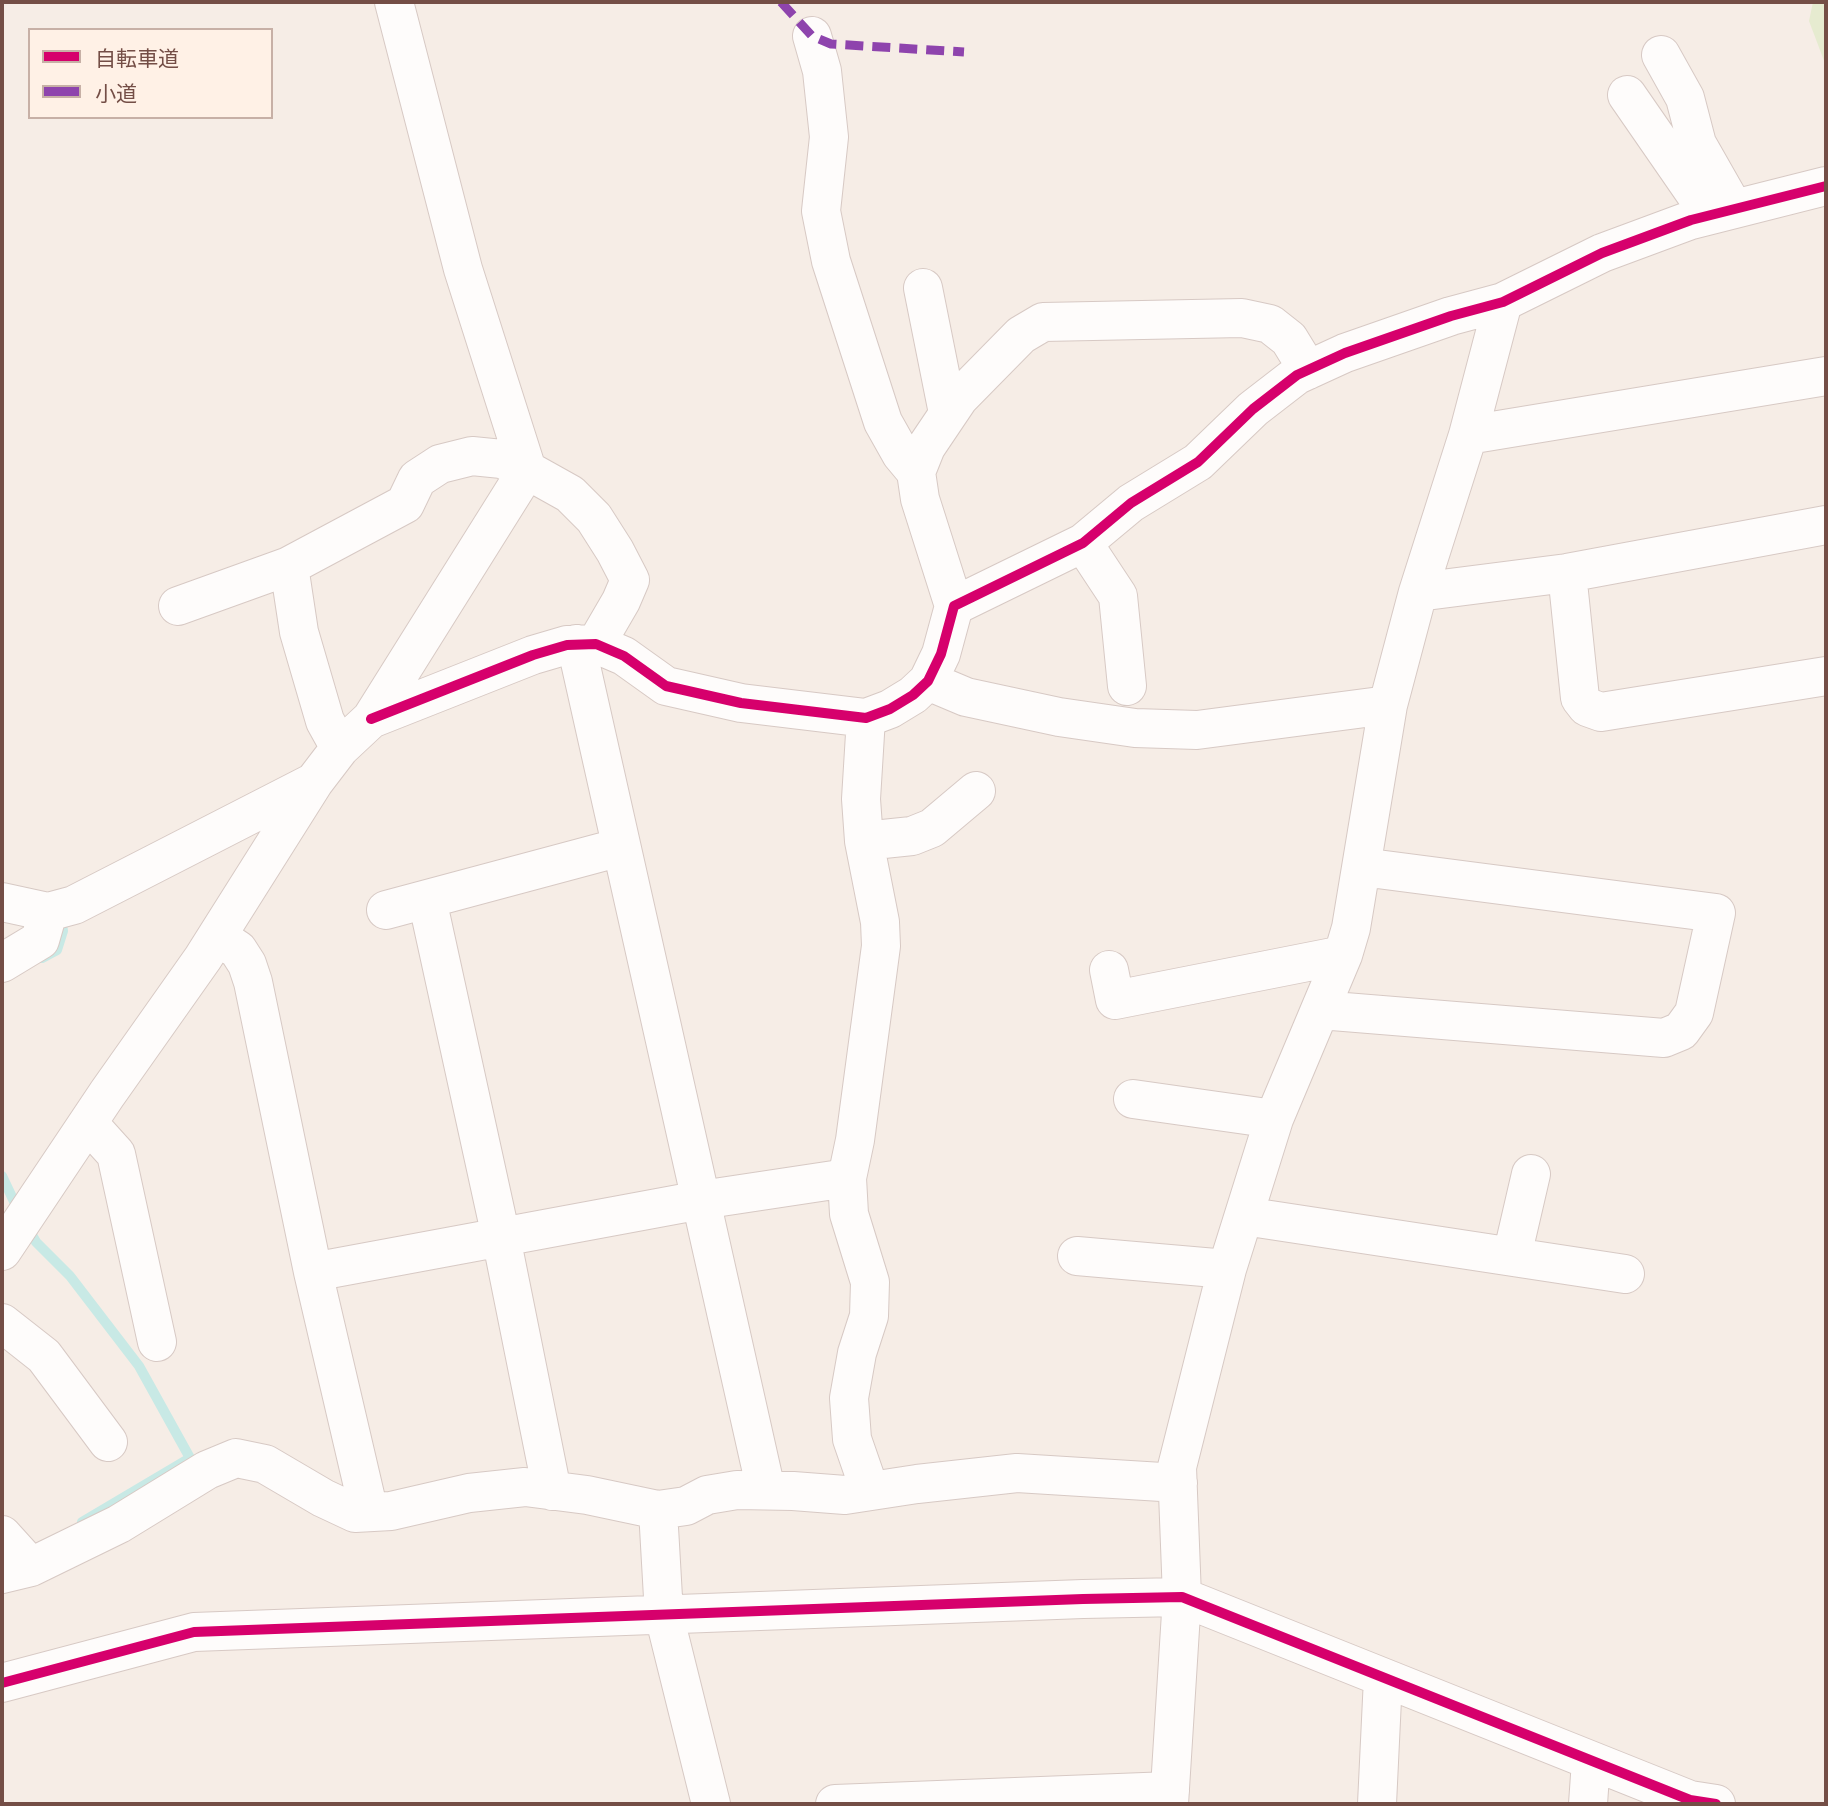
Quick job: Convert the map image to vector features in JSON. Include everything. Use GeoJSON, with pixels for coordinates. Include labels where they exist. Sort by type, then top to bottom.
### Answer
{"type":"FeatureCollection","features":[{"type":"Feature","properties":{"kind":"street"},"geometry":{"type":"LineString","coordinates":[[2,1251],[217,936],[314,782],[340,748],[371,719],[527,470],[463,269],[394,2]]}},
{"type":"Feature","properties":{"kind":"street"},"geometry":{"type":"LineString","coordinates":[[812,36],[822,71],[829,137],[821,211],[831,261],[883,422],[901,454],[916,472]]}},
{"type":"Feature","properties":{"kind":"street"},"geometry":{"type":"LineString","coordinates":[[1661,55],[1685,98],[1697,144],[1722,212]]}},
{"type":"Feature","properties":{"kind":"street"},"geometry":{"type":"LineString","coordinates":[[1627,95],[1722,212]]}},
{"type":"Feature","properties":{"kind":"street"},"geometry":{"type":"LineString","coordinates":[[954,606],[1083,543],[1131,503],[1198,462],[1253,409],[1297,375],[1345,353],[1451,316],[1503,302],[1602,253],[1691,220],[1826,186]]}},
{"type":"Feature","properties":{"kind":"street"},"geometry":{"type":"LineString","coordinates":[[923,288],[948,413]]}},
{"type":"Feature","properties":{"kind":"street"},"geometry":{"type":"LineString","coordinates":[[835,1804],[1170,1797],[1182,1597],[1177,1467],[1227,1269],[1274,1119],[1343,955],[1351,928],[1388,705],[1418,592],[1468,435],[1503,302]]}},
{"type":"Feature","properties":{"kind":"street"},"geometry":{"type":"LineString","coordinates":[[371,719],[533,655],[567,645],[586,644],[624,656],[666,686],[741,703],[866,718],[890,709],[928,681],[941,654],[954,606],[920,499],[916,472],[926,447],[958,398],[1021,335],[1043,322],[1242,318],[1270,324],[1289,339],[1308,370]]}},
{"type":"Feature","properties":{"kind":"street"},"geometry":{"type":"LineString","coordinates":[[1468,435],[1826,376]]}},
{"type":"Feature","properties":{"kind":"street"},"geometry":{"type":"LineString","coordinates":[[178,606],[289,566],[405,504],[417,479],[440,464],[472,456],[502,459],[527,470],[570,494],[594,518],[630,580],[621,601],[586,644],[621,847],[766,1490]]}},
{"type":"Feature","properties":{"kind":"street"},"geometry":{"type":"LineString","coordinates":[[1418,592],[1567,573],[1826,525]]}},
{"type":"Feature","properties":{"kind":"street"},"geometry":{"type":"LineString","coordinates":[[1083,543],[1118,596],[1127,686]]}},
{"type":"Feature","properties":{"kind":"street"},"geometry":{"type":"LineString","coordinates":[[289,566],[303,645],[325,721],[340,748]]}},
{"type":"Feature","properties":{"kind":"street"},"geometry":{"type":"LineString","coordinates":[[1567,573],[1580,698],[1587,707],[1601,712],[1826,676]]}},
{"type":"Feature","properties":{"kind":"street"},"geometry":{"type":"LineString","coordinates":[[928,681],[966,696],[1032,712],[1135,728],[1197,730],[1388,705]]}},
{"type":"Feature","properties":{"kind":"street"},"geometry":{"type":"LineString","coordinates":[[866,718],[861,799],[864,841],[880,922],[881,946],[855,1140],[847,1178],[849,1214],[870,1282],[869,1316],[857,1353],[849,1398],[852,1439],[870,1491]]}},
{"type":"Feature","properties":{"kind":"street"},"geometry":{"type":"LineString","coordinates":[[2,902],[48,912],[75,905],[314,782]]}},
{"type":"Feature","properties":{"kind":"street"},"geometry":{"type":"LineString","coordinates":[[864,841],[912,836],[932,828],[976,791]]}},
{"type":"Feature","properties":{"kind":"street"},"geometry":{"type":"LineString","coordinates":[[386,910],[621,847]]}},
{"type":"Feature","properties":{"kind":"street"},"geometry":{"type":"LineString","coordinates":[[1320,1010],[1664,1038],[1681,1031],[1693,1013],[1716,913],[1362,867]]}},
{"type":"Feature","properties":{"kind":"street"},"geometry":{"type":"LineString","coordinates":[[427,899],[552,1491]]}},
{"type":"Feature","properties":{"kind":"street"},"geometry":{"type":"LineString","coordinates":[[2,963],[40,940],[48,912]]}},
{"type":"Feature","properties":{"kind":"street"},"geometry":{"type":"LineString","coordinates":[[217,936],[239,950],[253,982],[313,1272],[369,1512]]}},
{"type":"Feature","properties":{"kind":"street"},"geometry":{"type":"LineString","coordinates":[[1109,970],[1115,1000],[1343,955]]}},
{"type":"Feature","properties":{"kind":"street"},"geometry":{"type":"LineString","coordinates":[[1133,1099],[1274,1119]]}},
{"type":"Feature","properties":{"kind":"street"},"geometry":{"type":"LineString","coordinates":[[88,1123],[116,1154],[157,1342]]}},
{"type":"Feature","properties":{"kind":"street"},"geometry":{"type":"LineString","coordinates":[[1512,1256],[1531,1174]]}},
{"type":"Feature","properties":{"kind":"street"},"geometry":{"type":"LineString","coordinates":[[313,1272],[701,1200],[847,1178]]}},
{"type":"Feature","properties":{"kind":"street"},"geometry":{"type":"LineString","coordinates":[[1244,1216],[1625,1274]]}},
{"type":"Feature","properties":{"kind":"street"},"geometry":{"type":"LineString","coordinates":[[1077,1256],[1227,1269]]}},
{"type":"Feature","properties":{"kind":"street"},"geometry":{"type":"LineString","coordinates":[[2,1323],[44,1356],[108,1442]]}},
{"type":"Feature","properties":{"kind":"street"},"geometry":{"type":"LineString","coordinates":[[2,1535],[16,1570],[119,1524],[207,1470],[236,1458],[265,1464],[323,1498],[355,1513],[391,1511],[469,1493],[525,1488],[587,1495],[658,1510],[686,1506],[707,1495],[737,1490],[845,1496],[916,1483],[1017,1472],[1178,1483]]}},
{"type":"Feature","properties":{"kind":"street"},"geometry":{"type":"LineString","coordinates":[[658,1510],[664,1615],[711,1804]]}},
{"type":"Feature","properties":{"kind":"street"},"geometry":{"type":"LineString","coordinates":[[2,1683],[194,1632],[1182,1597],[1690,1800],[1716,1804]]}},
{"type":"Feature","properties":{"kind":"street"},"geometry":{"type":"LineString","coordinates":[[1377,1804],[1383,1678]]}},
{"type":"Feature","properties":{"kind":"street"},"geometry":{"type":"LineString","coordinates":[[1588,1804],[1591,1760]]}},
{"type":"Feature","properties":{"kind":"green space"},"geometry":{"type":"Polygon","coordinates":[[[1813,2],[1826,2],[1826,66],[1809,21],[1813,2]]]}},
{"type":"Feature","properties":{"kind":"waterway"},"geometry":{"type":"LineString","coordinates":[[42,958],[57,950],[63,931],[61,918]]}},
{"type":"Feature","properties":{"kind":"waterway"},"geometry":{"type":"LineString","coordinates":[[2,1176],[19,1212]]}},
{"type":"Feature","properties":{"kind":"waterway"},"geometry":{"type":"LineString","coordinates":[[27,1226],[36,1242],[70,1276],[139,1366],[190,1458],[82,1522]]}},
{"type":"Feature","properties":{"kind":"marked path"},"geometry":{"type":"LineString","coordinates":[[781,2],[812,36],[831,44],[964,52]]}},
{"type":"Feature","properties":{"kind":"cycle path"},"geometry":{"type":"LineString","coordinates":[[371,719],[533,655],[567,645],[596,644],[624,656],[666,686],[741,703],[866,718],[890,709],[913,695],[928,681],[941,654],[954,606],[1083,543],[1131,503],[1198,462],[1253,409],[1297,375],[1345,353],[1451,316],[1503,302],[1602,253],[1691,220],[1826,186]]}},
{"type":"Feature","properties":{"kind":"cycle path"},"geometry":{"type":"LineString","coordinates":[[2,1683],[194,1632],[1182,1597],[1690,1800],[1716,1804]]}}]}
